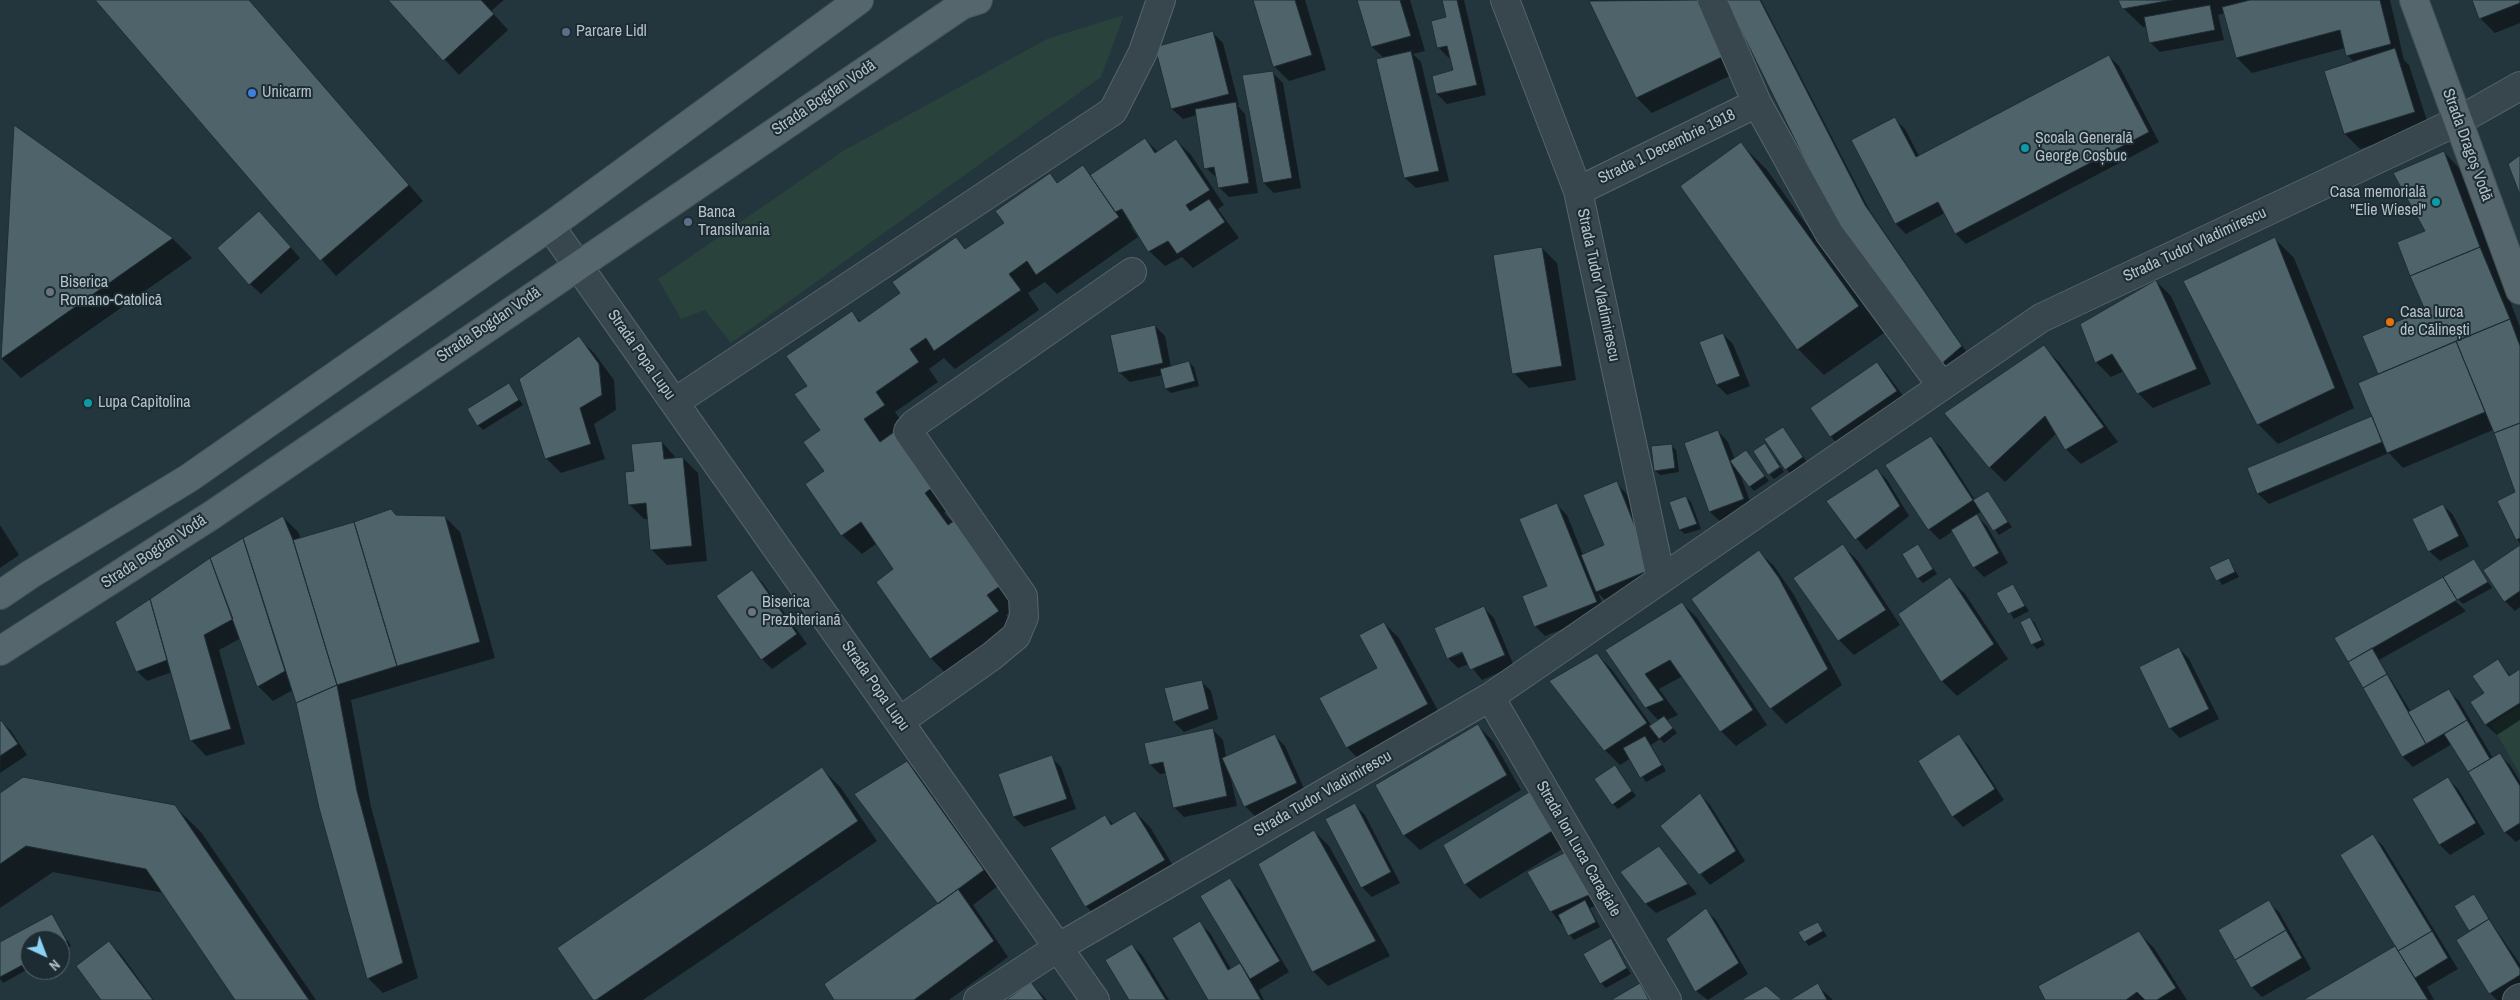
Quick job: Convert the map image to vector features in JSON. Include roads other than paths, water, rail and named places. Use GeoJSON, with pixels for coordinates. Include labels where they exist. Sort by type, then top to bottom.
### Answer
{"type":"FeatureCollection","features":[{"type":"Feature","properties":{"kind":"main road"},"geometry":{"type":"LineString","coordinates":[[0,595],[31,574],[189,478],[550,226],[859,0]]}},
{"type":"Feature","properties":{"kind":"main road","name":"Strada Dragoș Vodă"},"geometry":{"type":"LineString","coordinates":[[2414,0],[2520,290]]}},
{"type":"Feature","properties":{"kind":"main road","name":"Strada Bogdan Vodă"},"geometry":{"type":"LineString","coordinates":[[0,651],[212,515],[966,2]]}},
{"type":"Feature","properties":{"kind":"street"},"geometry":{"type":"LineString","coordinates":[[675,402],[1113,111],[1144,52],[1161,0]]}},
{"type":"Feature","properties":{"kind":"street","name":"Strada Tudor Vladimirescu"},"geometry":{"type":"LineString","coordinates":[[1505,0],[1578,191],[1661,579]]}},
{"type":"Feature","properties":{"kind":"street"},"geometry":{"type":"LineString","coordinates":[[1712,0],[1757,103],[1829,233],[1942,386]]}},
{"type":"Feature","properties":{"kind":"street","name":"Strada Tudor Vladimirescu"},"geometry":{"type":"LineString","coordinates":[[978,1000],[1059,947],[1490,697],[2041,318],[2458,121],[2520,86]]}},
{"type":"Feature","properties":{"kind":"street","name":"Strada 1 Decembrie 1918"},"geometry":{"type":"LineString","coordinates":[[1578,191],[1757,103]]}},
{"type":"Feature","properties":{"kind":"street","name":"Strada Popa Lupu"},"geometry":{"type":"LineString","coordinates":[[550,226],[1095,1000]]}},
{"type":"Feature","properties":{"kind":"street"},"geometry":{"type":"LineString","coordinates":[[900,721],[1016,636],[1024,617],[1023,596],[908,431],[914,424],[1132,272]]}},
{"type":"Feature","properties":{"kind":"street","name":"Strada Ion Luca Caragiale"},"geometry":{"type":"LineString","coordinates":[[1490,697],[1667,1000]]}},
{"type":"Feature","properties":{"kind":"place","name":"Parcare Lidl"},"geometry":{"type":"Point","coordinates":[566,32]}},
{"type":"Feature","properties":{"kind":"place","name":"Unicarm"},"geometry":{"type":"Point","coordinates":[252,93]}},
{"type":"Feature","properties":{"kind":"place","name":"Școala Generală George Coșbuc"},"geometry":{"type":"Point","coordinates":[2025,148]}},
{"type":"Feature","properties":{"kind":"place","name":"Casa memorială \"Elie Wiesel\""},"geometry":{"type":"Point","coordinates":[2436,202]}},
{"type":"Feature","properties":{"kind":"place","name":"Banca Transilvania"},"geometry":{"type":"Point","coordinates":[688,222]}},
{"type":"Feature","properties":{"kind":"place","name":"Biserica Romano-Catolică"},"geometry":{"type":"Point","coordinates":[50,292]}},
{"type":"Feature","properties":{"kind":"place","name":"Casa Iurca de Călinești"},"geometry":{"type":"Point","coordinates":[2390,322]}},
{"type":"Feature","properties":{"kind":"place","name":"Lupa Capitolina"},"geometry":{"type":"Point","coordinates":[88,403]}},
{"type":"Feature","properties":{"kind":"place","name":"Biserica Prezbiteriană"},"geometry":{"type":"Point","coordinates":[752,612]}}]}
